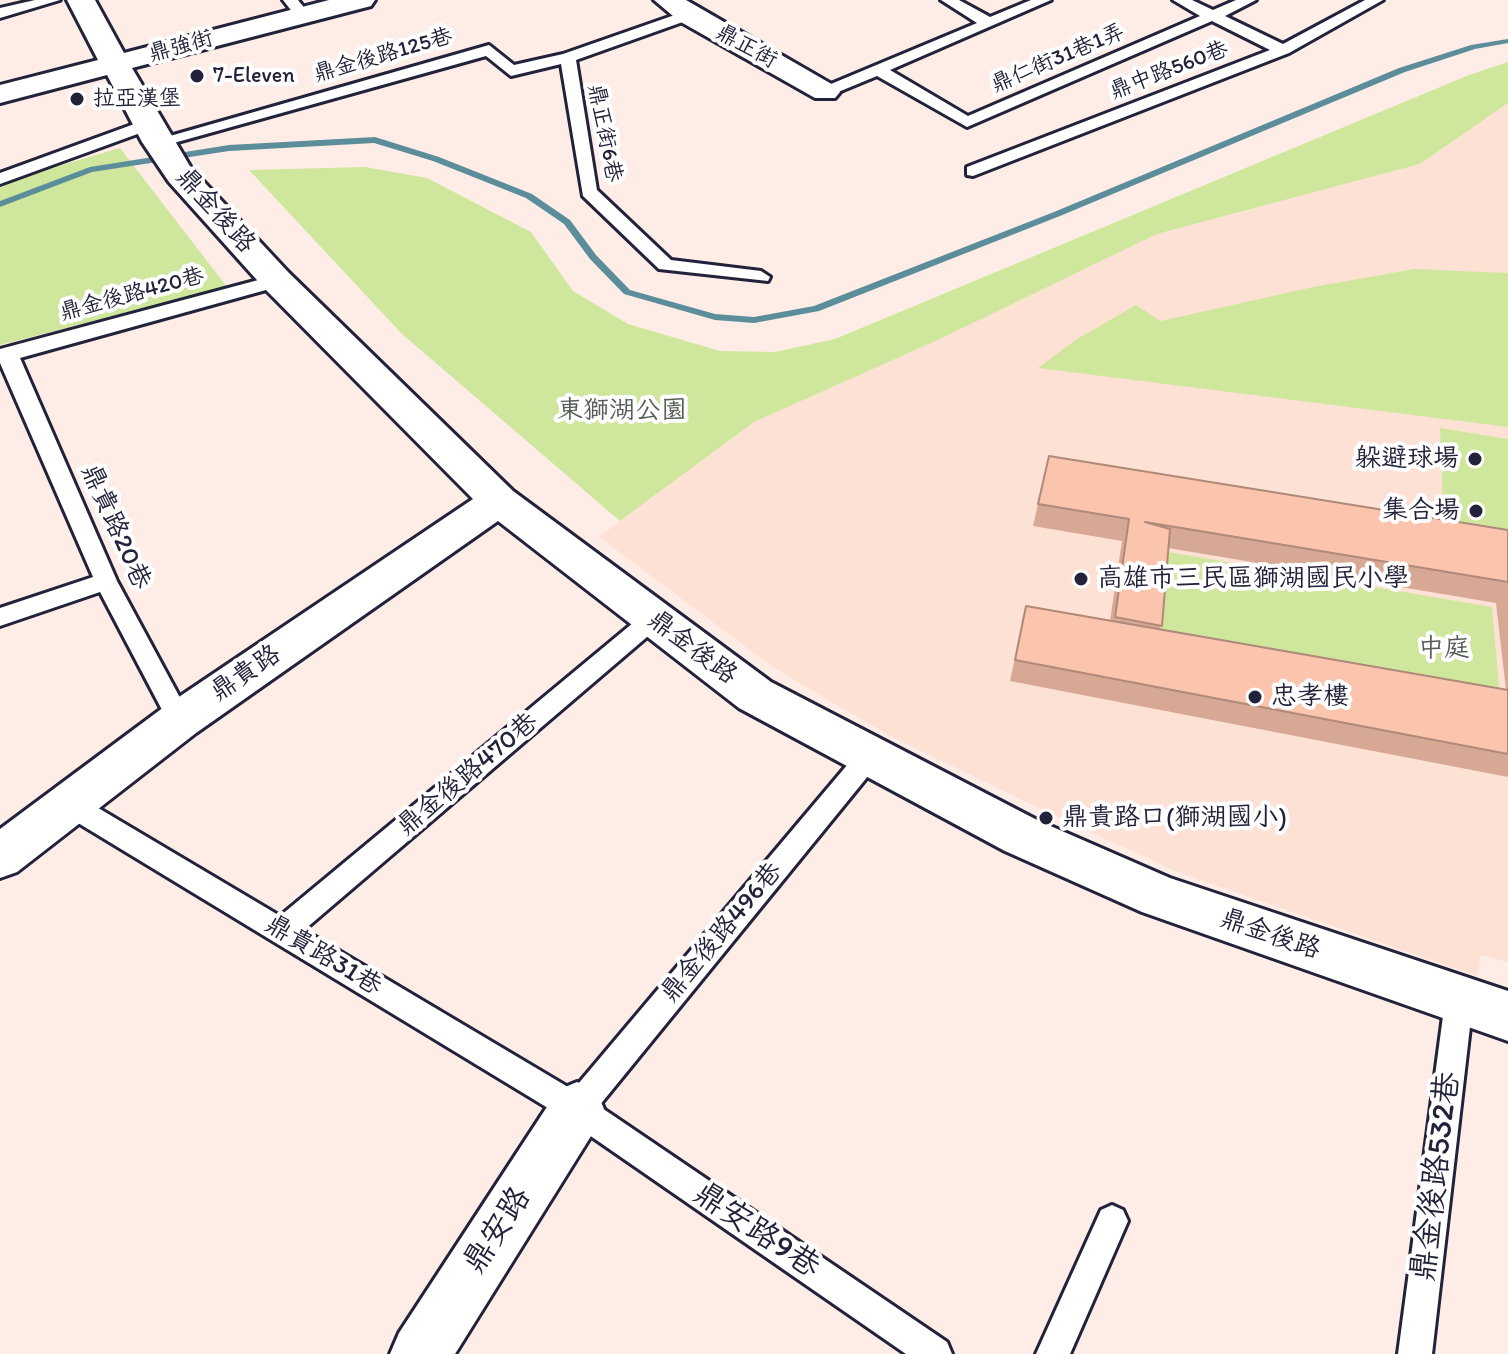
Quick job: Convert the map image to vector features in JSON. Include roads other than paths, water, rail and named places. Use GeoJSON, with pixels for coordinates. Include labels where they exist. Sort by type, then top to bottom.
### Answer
{"type":"FeatureCollection","features":[{"type":"Feature","properties":{"kind":"street","name":"鼎金後路"},"geometry":{"type":"LineString","coordinates":[[81,0],[113,65],[180,175],[277,281],[499,501],[755,695],[868,758],[1022,836],[1159,896],[1508,1016]]}},
{"type":"Feature","properties":{"kind":"street","name":"鼎強街"},"geometry":{"type":"LineString","coordinates":[[0,94],[113,65],[296,8],[361,0]]}},
{"type":"Feature","properties":{"kind":"street","name":"鼎正街"},"geometry":{"type":"LineString","coordinates":[[678,8],[825,92]]}},
{"type":"Feature","properties":{"kind":"street","name":"鼎貴路"},"geometry":{"type":"LineString","coordinates":[[0,857],[180,720],[499,501]]}},
{"type":"Feature","properties":{"kind":"street","name":"鼎安路"},"geometry":{"type":"LineString","coordinates":[[437,1348],[577,1109]]}},
{"type":"Feature","properties":{"kind":"lane"},"geometry":{"type":"LineString","coordinates":[[0,13],[53,0]]}},
{"type":"Feature","properties":{"kind":"lane"},"geometry":{"type":"LineString","coordinates":[[948,0],[989,23]]}},
{"type":"Feature","properties":{"kind":"lane"},"geometry":{"type":"LineString","coordinates":[[825,92],[1044,0]]}},
{"type":"Feature","properties":{"kind":"lane"},"geometry":{"type":"LineString","coordinates":[[1180,0],[1283,50]]}},
{"type":"Feature","properties":{"kind":"lane","name":"鼎仁街31巷1弄"},"geometry":{"type":"LineString","coordinates":[[876,69],[967,122],[1249,0]]}},
{"type":"Feature","properties":{"kind":"lane","name":"鼎中路560巷"},"geometry":{"type":"LineString","coordinates":[[973,171],[1283,50],[1376,0]]}},
{"type":"Feature","properties":{"kind":"lane","name":"鼎正街6巷"},"geometry":{"type":"LineString","coordinates":[[678,8],[568,58],[589,192],[666,265],[761,277]]}},
{"type":"Feature","properties":{"kind":"lane","name":"鼎金後路125巷"},"geometry":{"type":"LineString","coordinates":[[152,133],[489,50],[511,71],[568,58]]}},
{"type":"Feature","properties":{"kind":"lane"},"geometry":{"type":"LineString","coordinates":[[0,179],[152,133]]}},
{"type":"Feature","properties":{"kind":"lane","name":"鼎金後路420巷"},"geometry":{"type":"LineString","coordinates":[[4,354],[277,281]]}},
{"type":"Feature","properties":{"kind":"lane","name":"鼎貴路20巷"},"geometry":{"type":"LineString","coordinates":[[4,354],[106,581],[180,720]]}},
{"type":"Feature","properties":{"kind":"lane"},"geometry":{"type":"LineString","coordinates":[[0,617],[106,581]]}},
{"type":"Feature","properties":{"kind":"lane","name":"鼎金後路470巷"},"geometry":{"type":"LineString","coordinates":[[282,932],[653,619]]}},
{"type":"Feature","properties":{"kind":"lane","name":"鼎金後路496巷"},"geometry":{"type":"LineString","coordinates":[[577,1109],[868,758]]}},
{"type":"Feature","properties":{"kind":"lane","name":"鼎貴路31巷"},"geometry":{"type":"LineString","coordinates":[[69,804],[577,1109]]}},
{"type":"Feature","properties":{"kind":"lane","name":"鼎金後路532巷"},"geometry":{"type":"LineString","coordinates":[[1415,1354],[1459,1001]]}},
{"type":"Feature","properties":{"kind":"lane","name":"鼎安路9巷"},"geometry":{"type":"LineString","coordinates":[[577,1109],[935,1354]]}},
{"type":"Feature","properties":{"kind":"lane"},"geometry":{"type":"LineString","coordinates":[[1053,1354],[1112,1221]]}},
{"type":"Feature","properties":{"kind":"waterway"},"geometry":{"type":"LineString","coordinates":[[0,204],[90,170],[229,148],[375,140],[436,159],[529,196],[567,222],[593,257],[627,292],[715,317],[754,320],[816,309],[1057,214],[1402,70],[1474,47],[1508,41]]}},
{"type":"Feature","properties":{"kind":"place","name":"7-Eleven"},"geometry":{"type":"Point","coordinates":[197,76]}},
{"type":"Feature","properties":{"kind":"place","name":"拉亞漢堡"},"geometry":{"type":"Point","coordinates":[77,99]}},
{"type":"Feature","properties":{"kind":"place","name":"躲避球場"},"geometry":{"type":"Point","coordinates":[1475,459]}},
{"type":"Feature","properties":{"kind":"place","name":"集合場"},"geometry":{"type":"Point","coordinates":[1476,511]}},
{"type":"Feature","properties":{"kind":"place","name":"高雄市三民區獅湖國民小學"},"geometry":{"type":"Point","coordinates":[1081,579]}},
{"type":"Feature","properties":{"kind":"place","name":"忠孝樓"},"geometry":{"type":"Point","coordinates":[1255,697]}},
{"type":"Feature","properties":{"kind":"place","name":"鼎貴路口(獅湖國小)"},"geometry":{"type":"Point","coordinates":[1046,818]}},
{"type":"Feature","properties":{"kind":"park label","name":"東獅湖公園"},"geometry":{"type":"Point","coordinates":[622,411]}},
{"type":"Feature","properties":{"kind":"park label","name":"中庭"},"geometry":{"type":"Point","coordinates":[1444,649]}}]}
